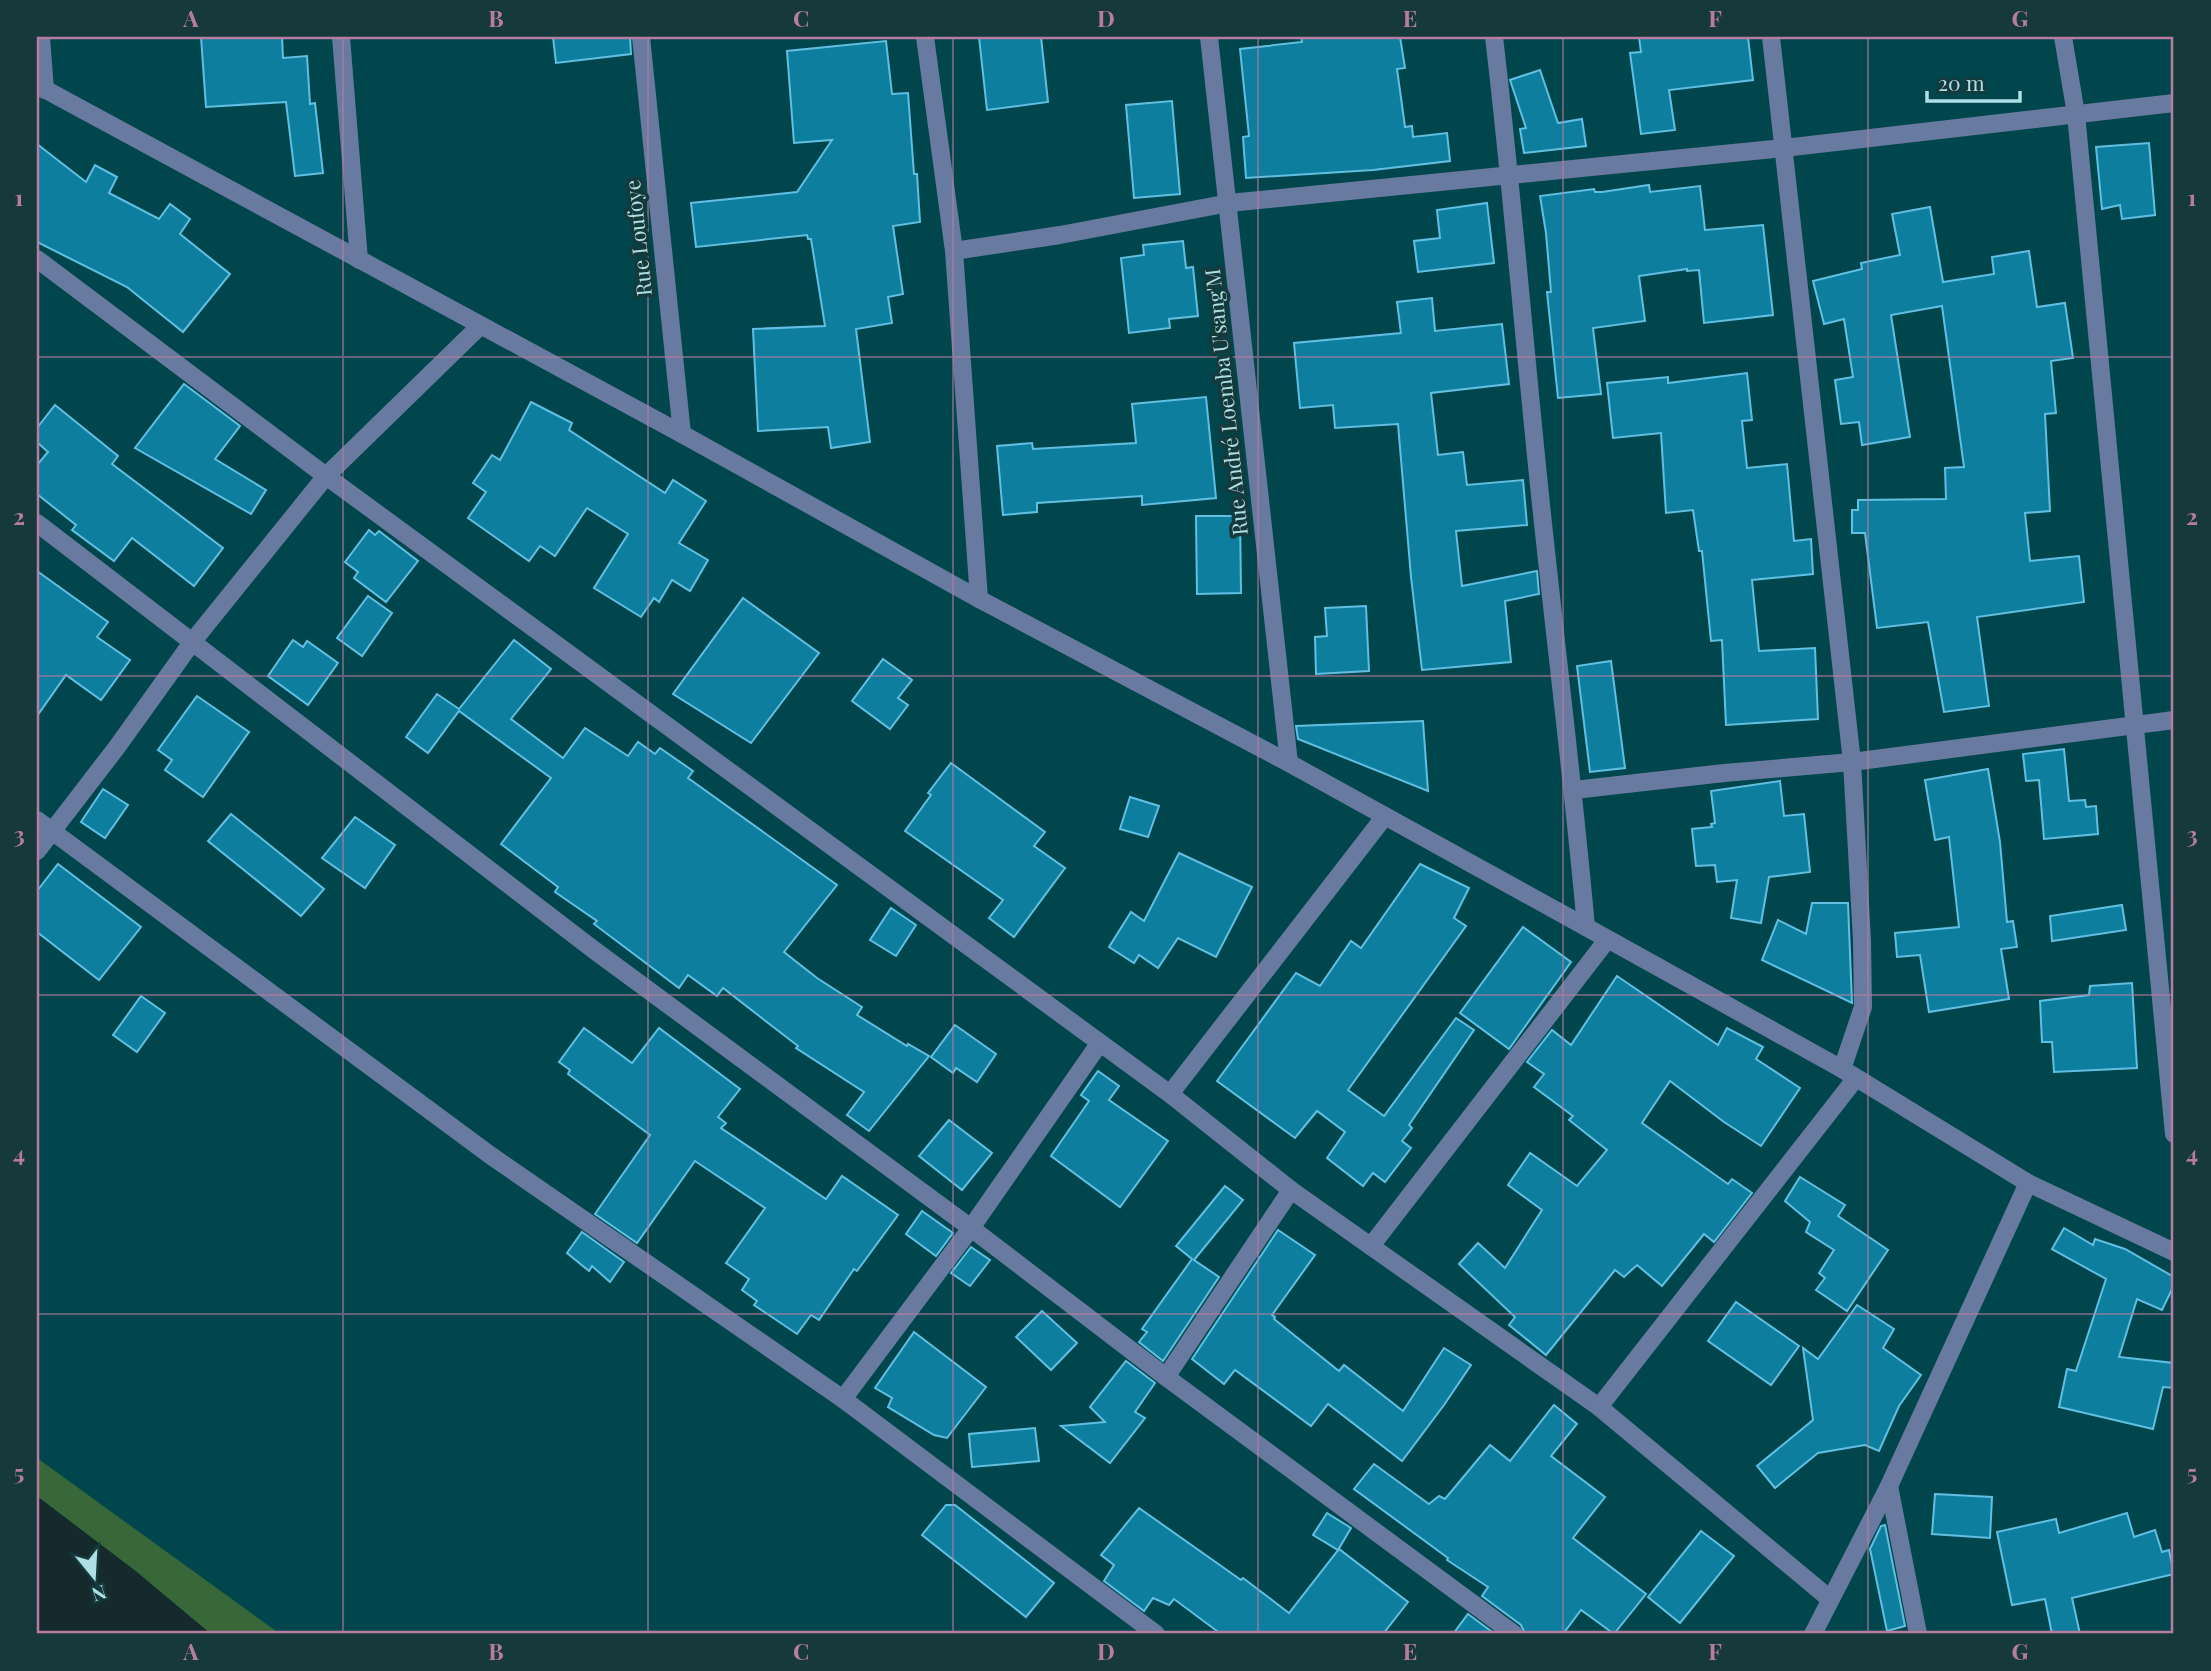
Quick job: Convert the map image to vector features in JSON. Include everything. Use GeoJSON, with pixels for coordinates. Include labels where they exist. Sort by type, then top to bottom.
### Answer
{"type":"FeatureCollection","features":[{"type":"Feature","properties":{"kind":"street"},"geometry":{"type":"LineString","coordinates":[[41,37],[41,87],[682,434],[979,599],[1289,763],[1849,1073],[2028,1183],[2174,1252]]}},
{"type":"Feature","properties":{"kind":"street"},"geometry":{"type":"LineString","coordinates":[[341,37],[359,260]]}},
{"type":"Feature","properties":{"kind":"street","name":"Rue Loufoye"},"geometry":{"type":"LineString","coordinates":[[641,37],[682,434]]}},
{"type":"Feature","properties":{"kind":"street"},"geometry":{"type":"LineString","coordinates":[[925,37],[954,251],[979,599]]}},
{"type":"Feature","properties":{"kind":"street","name":"Rue André Loemba U'sang'M"},"geometry":{"type":"LineString","coordinates":[[1209,37],[1289,763]]}},
{"type":"Feature","properties":{"kind":"street"},"geometry":{"type":"LineString","coordinates":[[1494,37],[1510,175],[1540,496],[1574,790],[1586,927]]}},
{"type":"Feature","properties":{"kind":"street"},"geometry":{"type":"LineString","coordinates":[[1598,1407],[1849,1073],[1863,1007],[1852,762],[1772,37]]}},
{"type":"Feature","properties":{"kind":"street"},"geometry":{"type":"LineString","coordinates":[[2063,37],[2076,114],[2174,1134]]}},
{"type":"Feature","properties":{"kind":"street"},"geometry":{"type":"LineString","coordinates":[[954,251],[1060,235],[1229,203],[1784,148],[2174,103]]}},
{"type":"Feature","properties":{"kind":"street"},"geometry":{"type":"LineString","coordinates":[[37,259],[326,476],[1098,1044],[1170,1094],[1291,1190],[1598,1407],[1830,1599]]}},
{"type":"Feature","properties":{"kind":"street"},"geometry":{"type":"LineString","coordinates":[[37,851],[117,747],[193,641],[326,476],[480,326]]}},
{"type":"Feature","properties":{"kind":"street"},"geometry":{"type":"LineString","coordinates":[[37,523],[594,950],[1514,1634]]}},
{"type":"Feature","properties":{"kind":"street"},"geometry":{"type":"LineString","coordinates":[[1574,790],[1852,762],[2133,723],[2174,720]]}},
{"type":"Feature","properties":{"kind":"street"},"geometry":{"type":"LineString","coordinates":[[1170,1094],[1385,816]]}},
{"type":"Feature","properties":{"kind":"street"},"geometry":{"type":"LineString","coordinates":[[37,820],[489,1155],[843,1399],[1156,1634]]}},
{"type":"Feature","properties":{"kind":"street"},"geometry":{"type":"LineString","coordinates":[[1371,1246],[1607,940]]}},
{"type":"Feature","properties":{"kind":"street"},"geometry":{"type":"LineString","coordinates":[[843,1399],[971,1228],[1098,1044]]}},
{"type":"Feature","properties":{"kind":"street"},"geometry":{"type":"LineString","coordinates":[[1814,1634],[1889,1486],[2028,1183]]}},
{"type":"Feature","properties":{"kind":"street"},"geometry":{"type":"LineString","coordinates":[[1166,1377],[1291,1190]]}},
{"type":"Feature","properties":{"kind":"street"},"geometry":{"type":"LineString","coordinates":[[1889,1486],[1918,1634]]}},
{"type":"Feature","properties":{"kind":"green space"},"geometry":{"type":"Polygon","coordinates":[[[37,1458],[280,1634],[165,1634],[37,1546],[37,1458]]]}},
{"type":"Feature","properties":{"kind":"water"},"geometry":{"type":"Polygon","coordinates":[[[37,1496],[137,1572],[211,1634],[37,1634],[37,1496]]]}},
{"type":"Feature","properties":{"kind":"building"},"geometry":{"type":"Polygon","coordinates":[[[201,37],[282,37],[283,58],[307,56],[310,104],[315,103],[323,173],[295,176],[286,102],[206,107],[201,37]]]}},
{"type":"Feature","properties":{"kind":"building"},"geometry":{"type":"Polygon","coordinates":[[[553,37],[630,37],[631,54],[556,63],[553,37]]]}},
{"type":"Feature","properties":{"kind":"building"},"geometry":{"type":"Polygon","coordinates":[[[979,37],[1041,37],[1048,102],[987,110],[979,37]]]}},
{"type":"Feature","properties":{"kind":"building"},"geometry":{"type":"Polygon","coordinates":[[[1301,37],[1400,37],[1405,68],[1397,69],[1405,127],[1412,126],[1413,137],[1447,133],[1450,161],[1373,170],[1246,178],[1243,137],[1249,136],[1240,49],[1302,42],[1301,37]]]}},
{"type":"Feature","properties":{"kind":"building"},"geometry":{"type":"Polygon","coordinates":[[[1639,37],[1748,37],[1753,80],[1669,90],[1675,130],[1641,134],[1630,53],[1641,52],[1639,37]]]}},
{"type":"Feature","properties":{"kind":"building"},"geometry":{"type":"Polygon","coordinates":[[[886,41],[892,94],[908,93],[920,222],[893,226],[903,294],[888,297],[892,323],[856,329],[870,442],[831,448],[828,427],[758,431],[753,329],[825,326],[811,239],[808,239],[807,235],[696,247],[691,203],[797,192],[832,140],[794,143],[787,51],[886,41]]]}},
{"type":"Feature","properties":{"kind":"building"},"geometry":{"type":"Polygon","coordinates":[[[1540,70],[1558,123],[1582,119],[1586,146],[1524,153],[1520,129],[1526,128],[1510,80],[1540,70]]]}},
{"type":"Feature","properties":{"kind":"building"},"geometry":{"type":"Polygon","coordinates":[[[1172,101],[1180,194],[1134,198],[1126,105],[1172,101]]]}},
{"type":"Feature","properties":{"kind":"building"},"geometry":{"type":"Polygon","coordinates":[[[2149,143],[2155,215],[2122,219],[2120,205],[2102,209],[2096,147],[2149,143]]]}},
{"type":"Feature","properties":{"kind":"building"},"geometry":{"type":"Polygon","coordinates":[[[37,144],[86,182],[95,165],[117,177],[109,193],[159,219],[170,204],[190,219],[180,234],[230,274],[183,332],[127,287],[37,242],[37,144]]]}},
{"type":"Feature","properties":{"kind":"building"},"geometry":{"type":"Polygon","coordinates":[[[1649,185],[1650,192],[1700,186],[1705,230],[1763,225],[1773,315],[1704,323],[1699,270],[1687,269],[1639,276],[1645,321],[1593,328],[1601,394],[1558,398],[1547,292],[1551,292],[1546,233],[1540,196],[1594,189],[1595,192],[1602,192],[1649,185]]]}},
{"type":"Feature","properties":{"kind":"building"},"geometry":{"type":"Polygon","coordinates":[[[1487,203],[1494,263],[1418,272],[1414,241],[1440,238],[1437,210],[1487,203]]]}},
{"type":"Feature","properties":{"kind":"building"},"geometry":{"type":"Polygon","coordinates":[[[1930,207],[1943,282],[1994,274],[1992,257],[2029,251],[2037,307],[2065,303],[2073,358],[2051,361],[2056,413],[2045,414],[2050,511],[2025,513],[2030,561],[2079,556],[2084,602],[1977,617],[1989,706],[1944,712],[1928,622],[1877,628],[1865,533],[1852,533],[1852,510],[1858,510],[1858,500],[1946,499],[1945,468],[1964,467],[1942,306],[1891,315],[1910,437],[1862,445],[1859,422],[1841,424],[1835,380],[1853,377],[1844,319],[1824,324],[1813,281],[1862,269],[1861,263],[1900,255],[1892,214],[1930,207]]]}},
{"type":"Feature","properties":{"kind":"building"},"geometry":{"type":"Polygon","coordinates":[[[1183,241],[1186,268],[1193,267],[1198,316],[1169,319],[1170,328],[1129,333],[1121,258],[1144,255],[1143,245],[1183,241]]]}},
{"type":"Feature","properties":{"kind":"building"},"geometry":{"type":"Polygon","coordinates":[[[1432,298],[1435,331],[1502,324],[1509,384],[1431,393],[1438,455],[1463,452],[1467,485],[1523,480],[1527,525],[1456,531],[1462,586],[1537,571],[1539,594],[1505,601],[1511,662],[1422,670],[1398,424],[1335,428],[1333,405],[1300,408],[1294,343],[1401,333],[1397,302],[1432,298]]]}},
{"type":"Feature","properties":{"kind":"building"},"geometry":{"type":"Polygon","coordinates":[[[1747,373],[1752,420],[1742,421],[1747,468],[1787,464],[1794,541],[1811,539],[1813,574],[1752,580],[1759,651],[1815,648],[1818,719],[1726,725],[1722,640],[1711,641],[1702,551],[1699,551],[1693,510],[1666,513],[1661,433],[1613,438],[1607,383],[1668,377],[1668,383],[1747,373]]]}},
{"type":"Feature","properties":{"kind":"building"},"geometry":{"type":"Polygon","coordinates":[[[184,384],[240,426],[215,459],[266,490],[251,514],[135,448],[184,384]]]}},
{"type":"Feature","properties":{"kind":"building"},"geometry":{"type":"Polygon","coordinates":[[[1206,397],[1216,498],[1142,505],[1142,496],[1037,503],[1037,512],[1003,515],[997,446],[1032,443],[1033,449],[1136,443],[1132,404],[1206,397]]]}},
{"type":"Feature","properties":{"kind":"building"},"geometry":{"type":"Polygon","coordinates":[[[531,402],[572,423],[569,430],[665,493],[673,480],[706,501],[679,543],[708,560],[690,591],[672,580],[659,602],[654,598],[641,617],[594,588],[628,534],[587,508],[555,556],[540,546],[529,561],[468,518],[486,492],[473,483],[492,455],[500,460],[531,402]]]}},
{"type":"Feature","properties":{"kind":"building"},"geometry":{"type":"Polygon","coordinates":[[[55,405],[118,456],[112,464],[223,548],[194,586],[132,538],[114,561],[72,530],[76,525],[37,494],[37,465],[48,452],[37,442],[37,428],[55,405]]]}},
{"type":"Feature","properties":{"kind":"building"},"geometry":{"type":"Polygon","coordinates":[[[1196,516],[1240,516],[1241,593],[1197,594],[1196,516]]]}},
{"type":"Feature","properties":{"kind":"building"},"geometry":{"type":"Polygon","coordinates":[[[369,530],[375,535],[379,531],[418,561],[386,602],[354,578],[358,572],[345,562],[369,530]]]}},
{"type":"Feature","properties":{"kind":"building"},"geometry":{"type":"Polygon","coordinates":[[[37,571],[108,622],[97,637],[130,660],[101,700],[66,675],[37,716],[37,571]]]}},
{"type":"Feature","properties":{"kind":"building"},"geometry":{"type":"Polygon","coordinates":[[[368,596],[392,613],[362,656],[337,638],[368,596]]]}},
{"type":"Feature","properties":{"kind":"building"},"geometry":{"type":"Polygon","coordinates":[[[743,598],[819,653],[751,743],[673,694],[743,598]]]}},
{"type":"Feature","properties":{"kind":"building"},"geometry":{"type":"Polygon","coordinates":[[[1366,606],[1369,671],[1316,674],[1315,637],[1327,636],[1325,608],[1366,606]]]}},
{"type":"Feature","properties":{"kind":"building"},"geometry":{"type":"Polygon","coordinates":[[[293,640],[303,647],[307,641],[338,663],[308,705],[268,676],[293,640]]]}},
{"type":"Feature","properties":{"kind":"building"},"geometry":{"type":"Polygon","coordinates":[[[514,640],[551,669],[511,719],[563,758],[585,728],[628,756],[638,742],[655,754],[660,748],[693,771],[688,778],[837,885],[784,952],[817,978],[862,1007],[857,1015],[907,1046],[908,1044],[929,1056],[869,1131],[847,1115],[864,1092],[796,1048],[798,1046],[723,988],[717,996],[688,975],[679,988],[594,924],[597,921],[555,892],[558,887],[501,844],[551,778],[459,711],[428,753],[406,737],[437,694],[459,709],[514,640]]]}},
{"type":"Feature","properties":{"kind":"building"},"geometry":{"type":"Polygon","coordinates":[[[883,659],[912,680],[898,698],[908,705],[890,729],[852,701],[883,659]]]}},
{"type":"Feature","properties":{"kind":"building"},"geometry":{"type":"Polygon","coordinates":[[[1611,661],[1625,768],[1590,772],[1577,666],[1611,661]]]}},
{"type":"Feature","properties":{"kind":"building"},"geometry":{"type":"Polygon","coordinates":[[[197,696],[249,732],[203,797],[165,770],[172,760],[158,750],[197,696]]]}},
{"type":"Feature","properties":{"kind":"building"},"geometry":{"type":"Polygon","coordinates":[[[1423,721],[1428,791],[1298,739],[1296,726],[1423,721]]]}},
{"type":"Feature","properties":{"kind":"building"},"geometry":{"type":"Polygon","coordinates":[[[2064,749],[2069,801],[2085,800],[2086,807],[2096,806],[2098,834],[2044,839],[2039,780],[2026,781],[2023,754],[2064,749]]]}},
{"type":"Feature","properties":{"kind":"building"},"geometry":{"type":"Polygon","coordinates":[[[951,763],[1045,832],[1034,846],[1065,868],[1014,937],[989,918],[1003,900],[905,831],[931,795],[928,793],[951,763]]]}},
{"type":"Feature","properties":{"kind":"building"},"geometry":{"type":"Polygon","coordinates":[[[1988,769],[2000,842],[2007,922],[2013,921],[2017,947],[2001,949],[2009,999],[1929,1012],[1920,955],[1897,957],[1895,933],[1959,927],[1949,837],[1935,840],[1925,780],[1988,769]]]}},
{"type":"Feature","properties":{"kind":"building"},"geometry":{"type":"Polygon","coordinates":[[[1780,781],[1784,816],[1804,814],[1810,872],[1769,877],[1761,923],[1731,918],[1737,880],[1717,882],[1715,865],[1696,866],[1692,829],[1712,827],[1711,824],[1715,823],[1711,791],[1780,781]]]}},
{"type":"Feature","properties":{"kind":"building"},"geometry":{"type":"Polygon","coordinates":[[[103,789],[128,805],[105,838],[81,822],[103,789]]]}},
{"type":"Feature","properties":{"kind":"building"},"geometry":{"type":"Polygon","coordinates":[[[1130,797],[1159,806],[1148,837],[1120,829],[1130,797]]]}},
{"type":"Feature","properties":{"kind":"building"},"geometry":{"type":"Polygon","coordinates":[[[231,814],[324,889],[301,916],[208,841],[231,814]]]}},
{"type":"Feature","properties":{"kind":"building"},"geometry":{"type":"Polygon","coordinates":[[[355,817],[395,845],[365,888],[322,858],[355,817]]]}},
{"type":"Feature","properties":{"kind":"building"},"geometry":{"type":"Polygon","coordinates":[[[1179,853],[1252,887],[1216,957],[1178,938],[1158,968],[1139,955],[1134,963],[1109,947],[1131,912],[1144,921],[1179,853]]]}},
{"type":"Feature","properties":{"kind":"building"},"geometry":{"type":"Polygon","coordinates":[[[58,864],[141,927],[99,980],[37,932],[37,891],[58,864]]]}},
{"type":"Feature","properties":{"kind":"building"},"geometry":{"type":"Polygon","coordinates":[[[1420,864],[1469,888],[1454,918],[1466,926],[1348,1090],[1384,1116],[1456,1018],[1474,1030],[1409,1125],[1412,1128],[1402,1141],[1411,1148],[1385,1182],[1373,1173],[1363,1186],[1327,1158],[1345,1132],[1317,1111],[1295,1138],[1217,1081],[1296,973],[1320,986],[1351,941],[1361,948],[1420,864]]]}},
{"type":"Feature","properties":{"kind":"building"},"geometry":{"type":"Polygon","coordinates":[[[1812,903],[1848,903],[1852,1003],[1762,960],[1778,920],[1806,934],[1812,903]]]}},
{"type":"Feature","properties":{"kind":"building"},"geometry":{"type":"Polygon","coordinates":[[[2122,905],[2126,930],[2052,941],[2050,916],[2122,905]]]}},
{"type":"Feature","properties":{"kind":"building"},"geometry":{"type":"Polygon","coordinates":[[[891,908],[916,925],[896,956],[870,940],[891,908]]]}},
{"type":"Feature","properties":{"kind":"building"},"geometry":{"type":"Polygon","coordinates":[[[1523,927],[1571,962],[1509,1049],[1460,1013],[1523,927]]]}},
{"type":"Feature","properties":{"kind":"building"},"geometry":{"type":"Polygon","coordinates":[[[1617,976],[1718,1045],[1727,1028],[1763,1047],[1756,1059],[1800,1088],[1761,1146],[1670,1081],[1642,1123],[1728,1184],[1732,1179],[1752,1193],[1714,1242],[1704,1234],[1662,1286],[1637,1265],[1624,1277],[1615,1270],[1546,1355],[1509,1325],[1515,1317],[1459,1264],[1478,1243],[1505,1268],[1542,1210],[1508,1185],[1530,1153],[1577,1186],[1607,1150],[1569,1120],[1573,1116],[1534,1087],[1544,1074],[1527,1062],[1552,1030],[1571,1045],[1617,976]]]}},
{"type":"Feature","properties":{"kind":"building"},"geometry":{"type":"Polygon","coordinates":[[[2132,983],[2137,1068],[2054,1072],[2052,1042],[2042,1042],[2040,1001],[2089,995],[2090,986],[2132,983]]]}},
{"type":"Feature","properties":{"kind":"building"},"geometry":{"type":"Polygon","coordinates":[[[141,996],[165,1013],[137,1052],[113,1035],[141,996]]]}},
{"type":"Feature","properties":{"kind":"building"},"geometry":{"type":"Polygon","coordinates":[[[955,1025],[996,1054],[977,1082],[956,1068],[953,1073],[931,1057],[955,1025]]]}},
{"type":"Feature","properties":{"kind":"building"},"geometry":{"type":"Polygon","coordinates":[[[584,1028],[632,1063],[659,1028],[740,1089],[718,1117],[726,1123],[721,1128],[826,1199],[842,1176],[898,1215],[857,1271],[854,1269],[819,1320],[811,1315],[797,1334],[754,1305],[757,1301],[742,1290],[749,1279],[726,1263],[765,1208],[695,1161],[637,1243],[595,1214],[650,1135],[568,1074],[570,1070],[559,1062],[584,1028]]]}},
{"type":"Feature","properties":{"kind":"building"},"geometry":{"type":"Polygon","coordinates":[[[1098,1071],[1119,1086],[1109,1100],[1168,1141],[1120,1207],[1051,1156],[1089,1101],[1081,1095],[1098,1071]]]}},
{"type":"Feature","properties":{"kind":"building"},"geometry":{"type":"Polygon","coordinates":[[[949,1120],[992,1153],[962,1190],[919,1156],[949,1120]]]}},
{"type":"Feature","properties":{"kind":"building"},"geometry":{"type":"Polygon","coordinates":[[[1800,1177],[1845,1205],[1838,1216],[1888,1250],[1847,1311],[1816,1290],[1825,1278],[1819,1273],[1834,1250],[1806,1232],[1810,1222],[1785,1201],[1800,1177]]]}},
{"type":"Feature","properties":{"kind":"building"},"geometry":{"type":"Polygon","coordinates":[[[1225,1186],[1243,1200],[1194,1260],[1219,1277],[1163,1361],[1139,1342],[1147,1332],[1142,1329],[1192,1259],[1176,1246],[1225,1186]]]}},
{"type":"Feature","properties":{"kind":"building"},"geometry":{"type":"Polygon","coordinates":[[[922,1211],[953,1233],[936,1256],[906,1234],[922,1211]]]}},
{"type":"Feature","properties":{"kind":"building"},"geometry":{"type":"Polygon","coordinates":[[[2064,1228],[2093,1245],[2095,1239],[2125,1249],[2174,1277],[2174,1285],[2162,1310],[2137,1299],[2119,1357],[2174,1363],[2174,1388],[2163,1387],[2153,1429],[2059,1407],[2067,1369],[2076,1371],[2106,1279],[2052,1249],[2064,1228]]]}},
{"type":"Feature","properties":{"kind":"building"},"geometry":{"type":"Polygon","coordinates":[[[1278,1230],[1315,1255],[1272,1315],[1339,1371],[1344,1365],[1403,1411],[1444,1348],[1471,1365],[1402,1461],[1328,1404],[1311,1426],[1235,1370],[1224,1384],[1192,1359],[1278,1230]]]}},
{"type":"Feature","properties":{"kind":"building"},"geometry":{"type":"Polygon","coordinates":[[[582,1232],[624,1262],[610,1282],[592,1266],[589,1271],[567,1253],[582,1232]]]}},
{"type":"Feature","properties":{"kind":"building"},"geometry":{"type":"Polygon","coordinates":[[[971,1247],[990,1260],[970,1286],[951,1273],[971,1247]]]}},
{"type":"Feature","properties":{"kind":"building"},"geometry":{"type":"Polygon","coordinates":[[[1736,1302],[1799,1346],[1771,1385],[1708,1341],[1736,1302]]]}},
{"type":"Feature","properties":{"kind":"building"},"geometry":{"type":"Polygon","coordinates":[[[1857,1305],[1894,1329],[1883,1348],[1921,1375],[1899,1406],[1879,1451],[1865,1445],[1818,1453],[1775,1488],[1757,1466],[1813,1420],[1803,1348],[1818,1359],[1857,1305]]]}},
{"type":"Feature","properties":{"kind":"building"},"geometry":{"type":"Polygon","coordinates":[[[1042,1311],[1077,1343],[1051,1370],[1016,1337],[1042,1311]]]}},
{"type":"Feature","properties":{"kind":"building"},"geometry":{"type":"Polygon","coordinates":[[[914,1332],[986,1387],[947,1438],[934,1435],[888,1407],[892,1398],[875,1388],[914,1332]]]}},
{"type":"Feature","properties":{"kind":"building"},"geometry":{"type":"Polygon","coordinates":[[[1126,1361],[1155,1383],[1135,1412],[1145,1418],[1110,1463],[1061,1426],[1105,1422],[1090,1407],[1126,1361]]]}},
{"type":"Feature","properties":{"kind":"building"},"geometry":{"type":"Polygon","coordinates":[[[1554,1405],[1577,1424],[1551,1456],[1605,1497],[1573,1538],[1646,1594],[1614,1634],[1581,1610],[1563,1634],[1525,1634],[1521,1625],[1482,1596],[1488,1587],[1447,1560],[1448,1558],[1354,1489],[1374,1464],[1429,1504],[1439,1496],[1445,1499],[1490,1445],[1510,1461],[1554,1405]]]}},
{"type":"Feature","properties":{"kind":"building"},"geometry":{"type":"Polygon","coordinates":[[[1035,1428],[1039,1461],[972,1467],[969,1434],[1035,1428]]]}},
{"type":"Feature","properties":{"kind":"building"},"geometry":{"type":"Polygon","coordinates":[[[1935,1494],[1992,1497],[1990,1538],[1932,1534],[1935,1494]]]}},
{"type":"Feature","properties":{"kind":"building"},"geometry":{"type":"Polygon","coordinates":[[[946,1505],[955,1505],[1054,1583],[1026,1617],[922,1535],[946,1505]]]}},
{"type":"Feature","properties":{"kind":"building"},"geometry":{"type":"Polygon","coordinates":[[[1139,1508],[1241,1580],[1243,1578],[1289,1613],[1339,1549],[1408,1602],[1383,1634],[1221,1634],[1174,1599],[1169,1605],[1153,1598],[1144,1611],[1104,1581],[1114,1565],[1101,1555],[1139,1508]]]}},
{"type":"Feature","properties":{"kind":"building"},"geometry":{"type":"Polygon","coordinates":[[[1327,1513],[1351,1528],[1338,1550],[1313,1535],[1327,1513]]]}},
{"type":"Feature","properties":{"kind":"building"},"geometry":{"type":"Polygon","coordinates":[[[2127,1513],[2134,1537],[2155,1530],[2162,1552],[2169,1550],[2174,1574],[2072,1598],[2080,1634],[2052,1634],[2045,1599],[2012,1605],[1997,1532],[2056,1519],[2059,1533],[2127,1513]]]}},
{"type":"Feature","properties":{"kind":"building"},"geometry":{"type":"Polygon","coordinates":[[[1885,1525],[1905,1626],[1887,1631],[1870,1549],[1881,1526],[1885,1525]]]}},
{"type":"Feature","properties":{"kind":"building"},"geometry":{"type":"Polygon","coordinates":[[[1701,1531],[1734,1556],[1680,1623],[1648,1597],[1701,1531]]]}},
{"type":"Feature","properties":{"kind":"building"},"geometry":{"type":"Polygon","coordinates":[[[1468,1614],[1495,1634],[1453,1634],[1468,1614]]]}}]}
